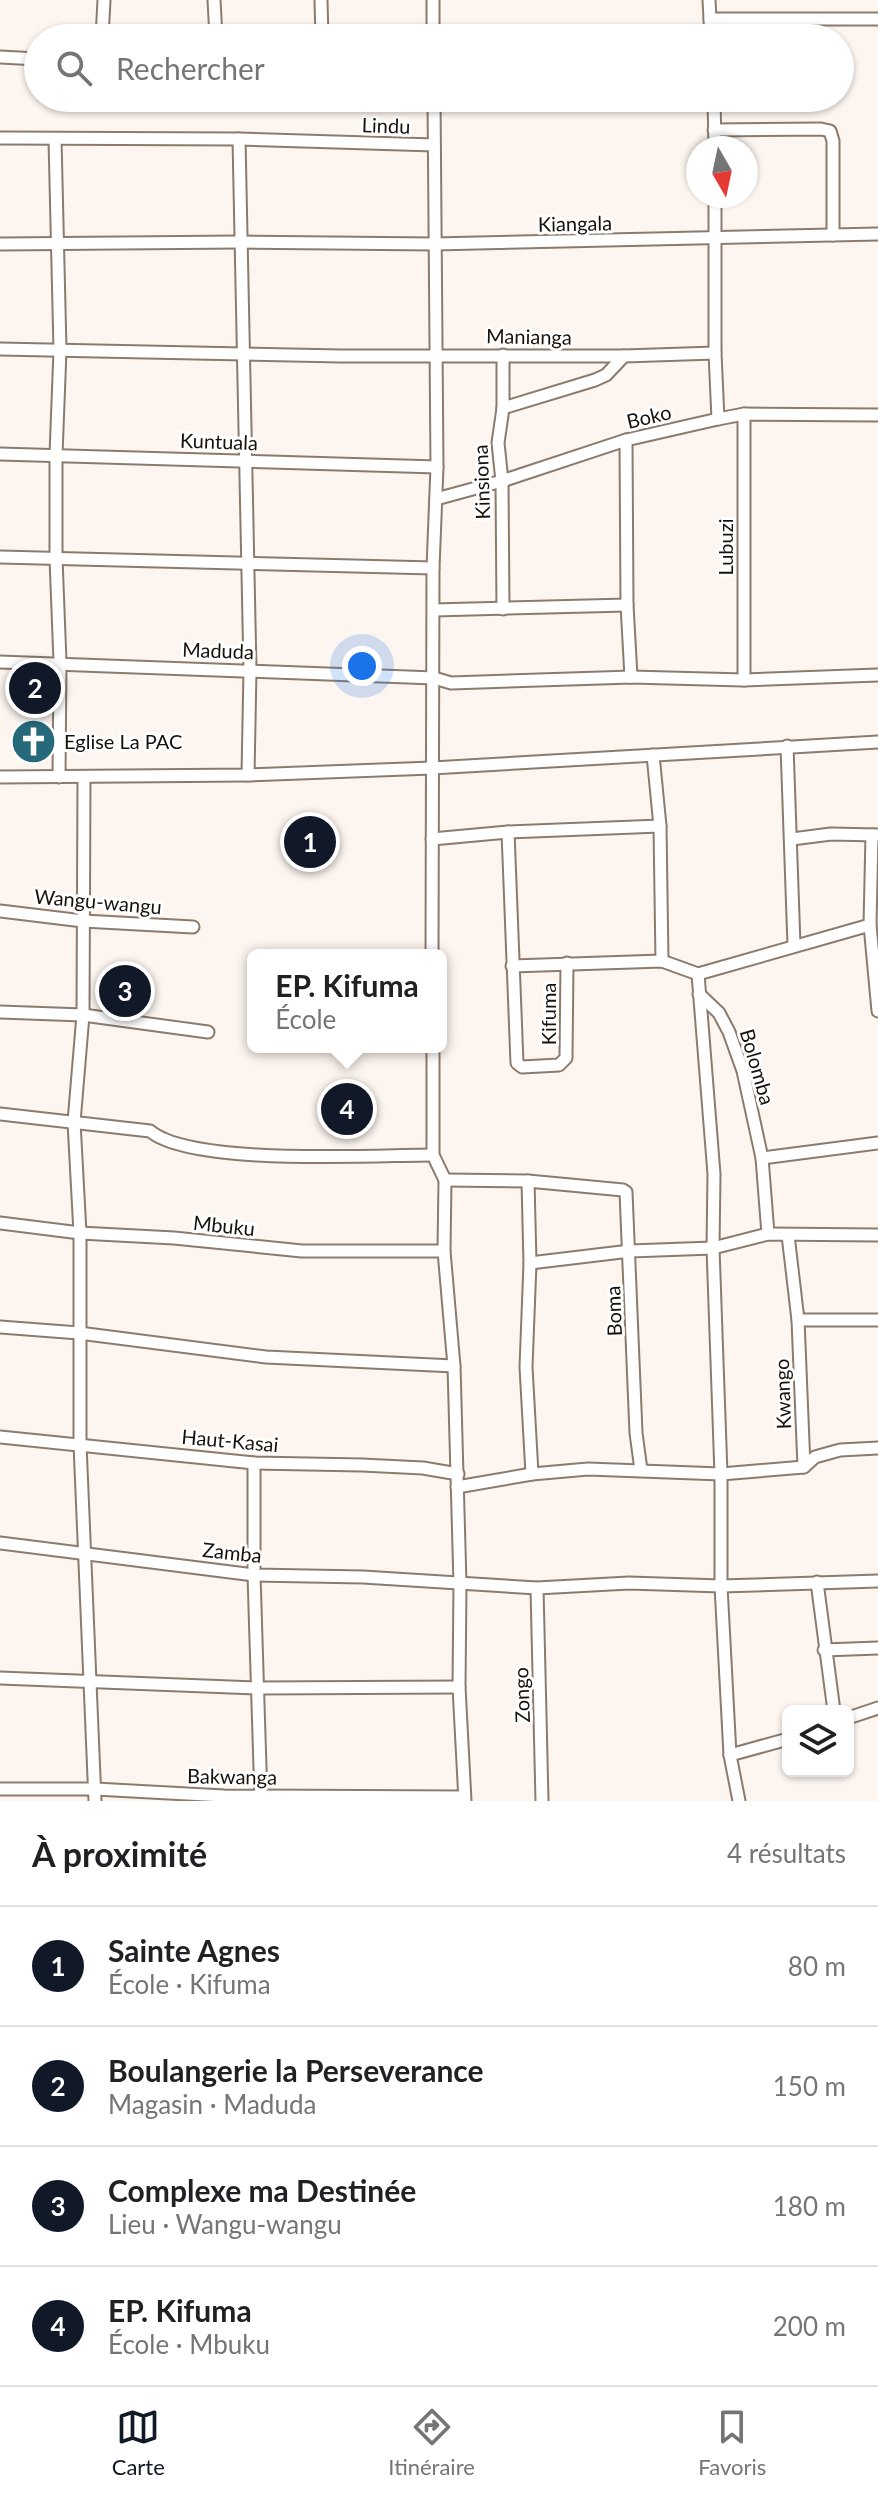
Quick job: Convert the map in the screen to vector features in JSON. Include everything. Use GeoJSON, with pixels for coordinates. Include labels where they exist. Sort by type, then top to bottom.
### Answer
{"type":"FeatureCollection","features":[{"type":"Feature","properties":{"kind":"street"},"geometry":{"type":"LineString","coordinates":[[103,24],[104,0]]}},
{"type":"Feature","properties":{"kind":"street"},"geometry":{"type":"LineString","coordinates":[[214,0],[215,24]]}},
{"type":"Feature","properties":{"kind":"street"},"geometry":{"type":"LineString","coordinates":[[321,0],[322,24]]}},
{"type":"Feature","properties":{"kind":"street"},"geometry":{"type":"LineString","coordinates":[[433,0],[433,24]]}},
{"type":"Feature","properties":{"kind":"street"},"geometry":{"type":"LineString","coordinates":[[709,0],[710,24]]}},
{"type":"Feature","properties":{"kind":"street"},"geometry":{"type":"LineString","coordinates":[[710,19],[878,19]]}},
{"type":"Feature","properties":{"kind":"street"},"geometry":{"type":"LineString","coordinates":[[0,57],[24,58]]}},
{"type":"Feature","properties":{"kind":"street"},"geometry":{"type":"LineString","coordinates":[[432,949],[433,568],[437,467],[434,112]]}},
{"type":"Feature","properties":{"kind":"street"},"geometry":{"type":"LineString","coordinates":[[714,112],[714,136]]}},
{"type":"Feature","properties":{"kind":"street"},"geometry":{"type":"LineString","coordinates":[[714,130],[830,131],[833,141],[833,235]]}},
{"type":"Feature","properties":{"kind":"street","name":"Lindu"},"geometry":{"type":"LineString","coordinates":[[0,138],[239,139],[434,145]]}},
{"type":"Feature","properties":{"kind":"street"},"geometry":{"type":"LineString","coordinates":[[55,139],[60,350],[56,455],[59,777]]}},
{"type":"Feature","properties":{"kind":"street"},"geometry":{"type":"LineString","coordinates":[[239,139],[250,670],[248,775]]}},
{"type":"Feature","properties":{"kind":"street"},"geometry":{"type":"LineString","coordinates":[[715,208],[718,419]]}},
{"type":"Feature","properties":{"kind":"street"},"geometry":{"type":"LineString","coordinates":[[716,239],[878,234]]}},
{"type":"Feature","properties":{"kind":"street","name":"Kiangala"},"geometry":{"type":"LineString","coordinates":[[0,244],[434,244],[716,239]]}},
{"type":"Feature","properties":{"kind":"street","name":"Manianga"},"geometry":{"type":"LineString","coordinates":[[0,349],[243,354],[624,356],[715,353]]}},
{"type":"Feature","properties":{"kind":"street","name":"Kinsiona"},"geometry":{"type":"LineString","coordinates":[[503,355],[503,408],[498,443],[502,481],[503,609]]}},
{"type":"Feature","properties":{"kind":"street"},"geometry":{"type":"LineString","coordinates":[[503,408],[595,380],[606,375],[624,356]]}},
{"type":"Feature","properties":{"kind":"street","name":"Boko"},"geometry":{"type":"LineString","coordinates":[[436,499],[626,440],[744,414],[878,415]]}},
{"type":"Feature","properties":{"kind":"street","name":"Lubuzi"},"geometry":{"type":"LineString","coordinates":[[744,414],[744,680]]}},
{"type":"Feature","properties":{"kind":"street"},"geometry":{"type":"LineString","coordinates":[[626,440],[627,605],[631,677]]}},
{"type":"Feature","properties":{"kind":"street","name":"Kuntuala"},"geometry":{"type":"LineString","coordinates":[[0,454],[437,467]]}},
{"type":"Feature","properties":{"kind":"street"},"geometry":{"type":"LineString","coordinates":[[0,557],[433,568]]}},
{"type":"Feature","properties":{"kind":"street"},"geometry":{"type":"LineString","coordinates":[[434,610],[627,605]]}},
{"type":"Feature","properties":{"kind":"street","name":"Maduda"},"geometry":{"type":"LineString","coordinates":[[0,662],[434,678],[440,682],[463,683],[631,677],[744,680],[878,675]]}},
{"type":"Feature","properties":{"kind":"street"},"geometry":{"type":"LineString","coordinates":[[0,777],[248,775],[432,768],[878,742]]}},
{"type":"Feature","properties":{"kind":"street"},"geometry":{"type":"LineString","coordinates":[[787,746],[794,945]]}},
{"type":"Feature","properties":{"kind":"street"},"geometry":{"type":"LineString","coordinates":[[653,755],[660,826],[662,961],[698,974],[870,925]]}},
{"type":"Feature","properties":{"kind":"street"},"geometry":{"type":"LineString","coordinates":[[84,777],[83,1015],[74,1122],[80,1233],[80,1444],[95,1795]]}},
{"type":"Feature","properties":{"kind":"street"},"geometry":{"type":"LineString","coordinates":[[432,839],[508,832],[660,826]]}},
{"type":"Feature","properties":{"kind":"street","name":"Kifuma"},"geometry":{"type":"LineString","coordinates":[[508,832],[517,1063],[525,1067],[559,1065],[566,1058],[567,963]]}},
{"type":"Feature","properties":{"kind":"street"},"geometry":{"type":"LineString","coordinates":[[792,839],[831,834],[875,835],[870,925],[878,1011]]}},
{"type":"Feature","properties":{"kind":"street","name":"Wangu-wangu"},"geometry":{"type":"LineString","coordinates":[[0,911],[83,921],[193,927]]}},
{"type":"Feature","properties":{"kind":"street","name":"Kifuma"},"geometry":{"type":"LineString","coordinates":[[512,966],[662,961]]}},
{"type":"Feature","properties":{"kind":"street"},"geometry":{"type":"LineString","coordinates":[[698,974],[714,1174],[721,1586],[730,1755],[739,1801]]}},
{"type":"Feature","properties":{"kind":"street","name":"Bolomba"},"geometry":{"type":"LineString","coordinates":[[699,994],[719,1013],[743,1071],[762,1158],[768,1234]]}},
{"type":"Feature","properties":{"kind":"street"},"geometry":{"type":"LineString","coordinates":[[0,1012],[83,1015],[208,1032]]}},
{"type":"Feature","properties":{"kind":"street"},"geometry":{"type":"LineString","coordinates":[[433,1053],[433,1155],[445,1180],[444,1251],[454,1366],[460,1584],[459,1687],[464,1799]]}},
{"type":"Feature","properties":{"kind":"street"},"geometry":{"type":"LineString","coordinates":[[0,1114],[150,1131],[161,1140],[233,1155],[433,1155]]}},
{"type":"Feature","properties":{"kind":"street"},"geometry":{"type":"LineString","coordinates":[[762,1158],[878,1143]]}},
{"type":"Feature","properties":{"kind":"street"},"geometry":{"type":"LineString","coordinates":[[445,1180],[528,1181],[530,1263],[526,1367],[532,1474]]}},
{"type":"Feature","properties":{"kind":"street","name":"Boma"},"geometry":{"type":"LineString","coordinates":[[528,1181],[625,1191],[636,1433],[641,1470]]}},
{"type":"Feature","properties":{"kind":"street","name":"Mbuku"},"geometry":{"type":"LineString","coordinates":[[0,1223],[80,1233],[174,1238],[302,1251],[444,1251]]}},
{"type":"Feature","properties":{"kind":"street"},"geometry":{"type":"LineString","coordinates":[[530,1263],[630,1251],[713,1248],[768,1234],[878,1235]]}},
{"type":"Feature","properties":{"kind":"street","name":"Kwango"},"geometry":{"type":"LineString","coordinates":[[788,1235],[798,1320],[804,1467]]}},
{"type":"Feature","properties":{"kind":"street"},"geometry":{"type":"LineString","coordinates":[[798,1320],[878,1320]]}},
{"type":"Feature","properties":{"kind":"street"},"geometry":{"type":"LineString","coordinates":[[0,1327],[79,1333],[266,1357],[454,1366]]}},
{"type":"Feature","properties":{"kind":"street","name":"Haut-Kasai"},"geometry":{"type":"LineString","coordinates":[[0,1437],[254,1463],[407,1467],[458,1474]]}},
{"type":"Feature","properties":{"kind":"street"},"geometry":{"type":"LineString","coordinates":[[457,1487],[532,1474],[588,1469],[721,1474],[804,1467],[815,1457],[840,1450],[878,1448]]}},
{"type":"Feature","properties":{"kind":"street"},"geometry":{"type":"LineString","coordinates":[[254,1463],[260,1798]]}},
{"type":"Feature","properties":{"kind":"street","name":"Zamba"},"geometry":{"type":"LineString","coordinates":[[0,1543],[254,1575],[363,1577],[460,1584]]}},
{"type":"Feature","properties":{"kind":"street"},"geometry":{"type":"LineString","coordinates":[[460,1584],[537,1588],[629,1583],[721,1586],[878,1581]]}},
{"type":"Feature","properties":{"kind":"street"},"geometry":{"type":"LineString","coordinates":[[817,1582],[833,1705]]}},
{"type":"Feature","properties":{"kind":"street","name":"Zongo"},"geometry":{"type":"LineString","coordinates":[[537,1588],[542,1801]]}},
{"type":"Feature","properties":{"kind":"street"},"geometry":{"type":"LineString","coordinates":[[824,1650],[878,1648]]}},
{"type":"Feature","properties":{"kind":"street"},"geometry":{"type":"LineString","coordinates":[[0,1678],[259,1688],[459,1687]]}},
{"type":"Feature","properties":{"kind":"street"},"geometry":{"type":"LineString","coordinates":[[854,1716],[878,1708]]}},
{"type":"Feature","properties":{"kind":"street"},"geometry":{"type":"LineString","coordinates":[[730,1755],[782,1741]]}},
{"type":"Feature","properties":{"kind":"street","name":"Bakwanga"},"geometry":{"type":"LineString","coordinates":[[0,1789],[95,1795],[464,1799]]}},
{"type":"Feature","properties":{"kind":"place","name":"Boulangerie la Perseverance"},"geometry":{"type":"Point","coordinates":[35,688]}},
{"type":"Feature","properties":{"kind":"place","name":"Eglise La PAC"},"geometry":{"type":"Point","coordinates":[33,742]}},
{"type":"Feature","properties":{"kind":"place","name":"Sainte Agnes"},"geometry":{"type":"Point","coordinates":[310,842]}},
{"type":"Feature","properties":{"kind":"place","name":"Complexe ma Destinée"},"geometry":{"type":"Point","coordinates":[125,991]}},
{"type":"Feature","properties":{"kind":"place","name":"EP. Kifuma"},"geometry":{"type":"Point","coordinates":[347,1109]}}]}
